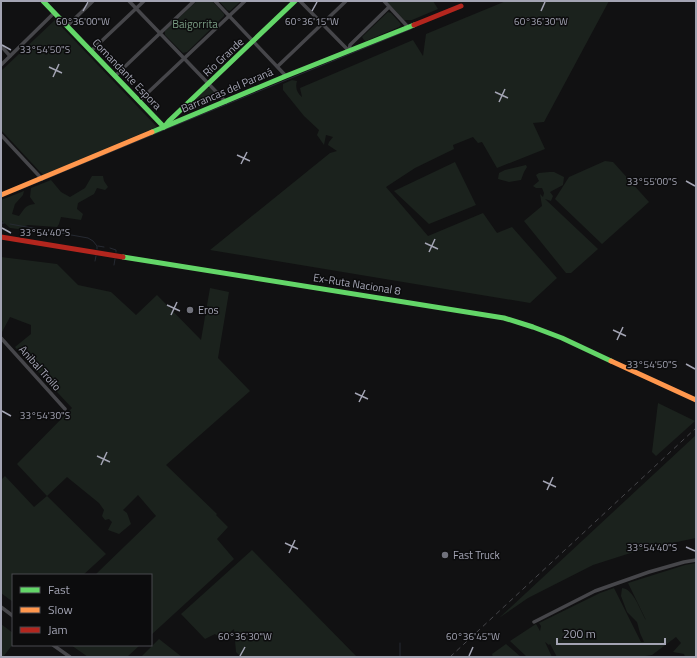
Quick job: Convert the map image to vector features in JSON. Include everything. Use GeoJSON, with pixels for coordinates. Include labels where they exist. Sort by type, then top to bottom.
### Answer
{"type":"FeatureCollection","features":[{"type":"Feature","properties":{"kind":"street","name":"Comandante Espora"},"geometry":{"type":"LineString","coordinates":[[43,1],[164,127]]}},
{"type":"Feature","properties":{"kind":"street"},"geometry":{"type":"LineString","coordinates":[[67,26],[93,1]]}},
{"type":"Feature","properties":{"kind":"street"},"geometry":{"type":"LineString","coordinates":[[129,1],[226,102]]}},
{"type":"Feature","properties":{"kind":"street"},"geometry":{"type":"LineString","coordinates":[[91,51],[144,1]]}},
{"type":"Feature","properties":{"kind":"street"},"geometry":{"type":"LineString","coordinates":[[115,76],[194,1]]}},
{"type":"Feature","properties":{"kind":"street"},"geometry":{"type":"LineString","coordinates":[[214,1],[286,76]]}},
{"type":"Feature","properties":{"kind":"street"},"geometry":{"type":"LineString","coordinates":[[139,101],[245,1]]}},
{"type":"Feature","properties":{"kind":"street","name":"Río Grande"},"geometry":{"type":"LineString","coordinates":[[164,127],[295,1]]}},
{"type":"Feature","properties":{"kind":"street"},"geometry":{"type":"LineString","coordinates":[[300,1],[349,52]]}},
{"type":"Feature","properties":{"kind":"street"},"geometry":{"type":"LineString","coordinates":[[278,66],[346,1]]}},
{"type":"Feature","properties":{"kind":"street"},"geometry":{"type":"LineString","coordinates":[[384,1],[408,27]]}},
{"type":"Feature","properties":{"kind":"street","name":"Barrancas del Paraná"},"geometry":{"type":"LineString","coordinates":[[1,195],[286,76],[349,52],[460,4]]}},
{"type":"Feature","properties":{"kind":"street"},"geometry":{"type":"LineString","coordinates":[[349,52],[350,45],[389,7]]}},
{"type":"Feature","properties":{"kind":"street"},"geometry":{"type":"LineString","coordinates":[[1,65],[54,13]]}},
{"type":"Feature","properties":{"kind":"street"},"geometry":{"type":"LineString","coordinates":[[1,46],[10,56]]}},
{"type":"Feature","properties":{"kind":"street"},"geometry":{"type":"LineString","coordinates":[[1,135],[42,179]]}},
{"type":"Feature","properties":{"kind":"street","name":"Ex-Ruta Nacional 8"},"geometry":{"type":"LineString","coordinates":[[1,237],[504,318],[562,338],[696,400]]}},
{"type":"Feature","properties":{"kind":"street","name":"Anibal Troilo"},"geometry":{"type":"LineString","coordinates":[[1,338],[65,409]]}},
{"type":"Feature","properties":{"kind":"street"},"geometry":{"type":"LineString","coordinates":[[534,622],[595,590],[649,572],[696,560]]}},
{"type":"Feature","properties":{"kind":"street"},"geometry":{"type":"LineString","coordinates":[[1,607],[12,615]]}},
{"type":"Feature","properties":{"kind":"street"},"geometry":{"type":"LineString","coordinates":[[55,646],[70,657]]}},
{"type":"Feature","properties":{"kind":"green space","name":"Baigorrita"},"geometry":{"type":"Polygon","coordinates":[[[197,1],[212,1],[224,14],[224,16],[187,52],[183,53],[165,35],[165,31],[197,1]]]}},
{"type":"Feature","properties":{"kind":"green space"},"geometry":{"type":"Polygon","coordinates":[[[219,1],[241,1],[230,11],[227,10],[219,1]]]}},
{"type":"Feature","properties":{"kind":"green space"},"geometry":{"type":"Polygon","coordinates":[[[386,1],[433,1],[438,9],[412,20],[404,20],[386,1]]]}},
{"type":"Feature","properties":{"kind":"green space"},"geometry":{"type":"Polygon","coordinates":[[[506,1],[609,1],[544,122],[533,123],[545,149],[497,168],[482,142],[478,143],[473,137],[453,145],[454,149],[415,168],[386,187],[428,236],[483,213],[497,233],[512,227],[557,278],[530,303],[210,250],[330,153],[337,151],[328,145],[333,137],[326,135],[324,145],[317,135],[319,130],[304,116],[283,90],[283,84],[292,80],[297,81],[297,90],[302,97],[300,88],[413,40],[423,56],[426,34],[506,1]]]}},
{"type":"Feature","properties":{"kind":"green space"},"geometry":{"type":"Polygon","coordinates":[[[388,12],[391,13],[401,25],[366,41],[364,40],[362,37],[388,12]]]}},
{"type":"Feature","properties":{"kind":"green space"},"geometry":{"type":"Polygon","coordinates":[[[55,20],[157,127],[43,175],[1,130],[1,71],[55,20]]]}},
{"type":"Feature","properties":{"kind":"green space"},"geometry":{"type":"Polygon","coordinates":[[[207,88],[210,88],[218,97],[218,100],[186,112],[186,108],[207,88]]]}},
{"type":"Feature","properties":{"kind":"green space"},"geometry":{"type":"Polygon","coordinates":[[[605,161],[613,162],[649,202],[602,244],[555,199],[569,177],[605,161]]]}},
{"type":"Feature","properties":{"kind":"green space"},"geometry":{"type":"Polygon","coordinates":[[[455,162],[476,205],[429,224],[394,191],[455,162]]]}},
{"type":"Feature","properties":{"kind":"green space"},"geometry":{"type":"Polygon","coordinates":[[[526,165],[527,167],[521,180],[509,182],[498,179],[499,173],[505,170],[526,165]]]}},
{"type":"Feature","properties":{"kind":"green space"},"geometry":{"type":"Polygon","coordinates":[[[554,172],[564,177],[563,185],[550,192],[553,196],[551,201],[545,199],[598,249],[571,273],[566,273],[524,221],[542,206],[540,194],[543,197],[544,193],[542,188],[536,188],[533,186],[539,181],[536,175],[539,173],[554,172]]]}},
{"type":"Feature","properties":{"kind":"green space"},"geometry":{"type":"Polygon","coordinates":[[[92,176],[103,176],[108,187],[105,190],[97,188],[94,194],[78,203],[77,209],[83,214],[81,220],[61,217],[57,227],[28,225],[18,229],[10,228],[1,220],[1,200],[24,191],[23,195],[15,204],[12,214],[19,216],[27,206],[35,204],[30,197],[31,188],[51,180],[61,192],[70,197],[85,188],[92,176]]]}},
{"type":"Feature","properties":{"kind":"green space"},"geometry":{"type":"Polygon","coordinates":[[[1,257],[57,264],[78,285],[111,292],[136,315],[157,295],[201,340],[210,288],[229,292],[218,358],[250,391],[166,465],[217,514],[216,515],[228,527],[217,539],[234,559],[152,634],[152,574],[96,574],[156,516],[138,495],[123,510],[127,513],[131,524],[119,534],[108,530],[112,522],[109,519],[105,520],[102,516],[104,510],[99,503],[67,477],[47,496],[17,464],[72,408],[15,347],[31,334],[31,325],[10,317],[2,332],[1,257]]]}},
{"type":"Feature","properties":{"kind":"green space"},"geometry":{"type":"Polygon","coordinates":[[[658,403],[695,421],[656,456],[652,452],[658,403]]]}},
{"type":"Feature","properties":{"kind":"green space"},"geometry":{"type":"Polygon","coordinates":[[[696,435],[696,538],[643,549],[593,565],[528,598],[499,618],[696,435]]]}},
{"type":"Feature","properties":{"kind":"green space"},"geometry":{"type":"Polygon","coordinates":[[[5,476],[34,507],[47,496],[106,554],[84,574],[12,574],[12,601],[1,593],[1,480],[5,476]]]}},
{"type":"Feature","properties":{"kind":"green space"},"geometry":{"type":"Polygon","coordinates":[[[252,550],[357,657],[241,657],[236,652],[234,629],[222,639],[215,634],[205,639],[181,614],[252,550]]]}},
{"type":"Feature","properties":{"kind":"green space"},"geometry":{"type":"Polygon","coordinates":[[[696,563],[696,657],[685,657],[684,654],[673,652],[681,643],[676,637],[652,655],[639,657],[557,657],[550,644],[549,645],[545,642],[552,657],[527,657],[510,641],[536,624],[540,631],[541,626],[539,623],[600,593],[614,588],[641,642],[644,642],[637,622],[627,612],[621,596],[622,588],[626,589],[633,596],[646,620],[628,583],[696,563]]]}},
{"type":"Feature","properties":{"kind":"green space"},"geometry":{"type":"Polygon","coordinates":[[[1,624],[12,632],[12,645],[3,657],[1,657],[1,624]]]}},
{"type":"Feature","properties":{"kind":"green space"},"geometry":{"type":"Polygon","coordinates":[[[159,639],[182,657],[141,657],[159,639]]]}},
{"type":"Feature","properties":{"kind":"green space"},"geometry":{"type":"Polygon","coordinates":[[[506,644],[521,657],[493,657],[492,654],[506,644]]]}},
{"type":"Feature","properties":{"kind":"green space"},"geometry":{"type":"Polygon","coordinates":[[[72,646],[139,646],[127,657],[88,657],[72,646]]]}},
{"type":"Feature","properties":{"kind":"waterway"},"geometry":{"type":"LineString","coordinates":[[14,192],[411,29]]}},
{"type":"Feature","properties":{"kind":"waterway"},"geometry":{"type":"LineString","coordinates":[[10,224],[88,238],[93,241],[97,246],[97,249]]}},
{"type":"Feature","properties":{"kind":"waterway"},"geometry":{"type":"LineString","coordinates":[[98,246],[104,247]]}},
{"type":"Feature","properties":{"kind":"waterway"},"geometry":{"type":"LineString","coordinates":[[110,248],[116,250],[116,252]]}},
{"type":"Feature","properties":{"kind":"waterway"},"geometry":{"type":"LineString","coordinates":[[95,261],[96,256]]}},
{"type":"Feature","properties":{"kind":"waterway"},"geometry":{"type":"LineString","coordinates":[[114,265],[115,259]]}},
{"type":"Feature","properties":{"kind":"waterway"},"geometry":{"type":"LineString","coordinates":[[400,643],[400,657]]}},
{"type":"Feature","properties":{"kind":"railway"},"geometry":{"type":"LineString","coordinates":[[450,657],[696,428]]}},
{"type":"Feature","properties":{"kind":"traffic: fast"},"geometry":{"type":"LineString","coordinates":[[43,1],[164,127]]}},
{"type":"Feature","properties":{"kind":"traffic: fast"},"geometry":{"type":"LineString","coordinates":[[165,126],[295,1]]}},
{"type":"Feature","properties":{"kind":"traffic: fast"},"geometry":{"type":"LineString","coordinates":[[152,132],[414,25]]}},
{"type":"Feature","properties":{"kind":"traffic: fast"},"geometry":{"type":"LineString","coordinates":[[123,257],[504,318],[562,338],[611,361]]}},
{"type":"Feature","properties":{"kind":"traffic: slow"},"geometry":{"type":"LineString","coordinates":[[1,195],[152,132]]}},
{"type":"Feature","properties":{"kind":"traffic: slow"},"geometry":{"type":"LineString","coordinates":[[611,361],[696,400]]}},
{"type":"Feature","properties":{"kind":"traffic: jam"},"geometry":{"type":"LineString","coordinates":[[414,25],[461,6]]}},
{"type":"Feature","properties":{"kind":"traffic: jam"},"geometry":{"type":"LineString","coordinates":[[1,237],[123,257]]}},
{"type":"Feature","properties":{"kind":"place","name":"Eros"},"geometry":{"type":"Point","coordinates":[190,310]}},
{"type":"Feature","properties":{"kind":"place","name":"Fast Truck"},"geometry":{"type":"Point","coordinates":[445,555]}}]}
